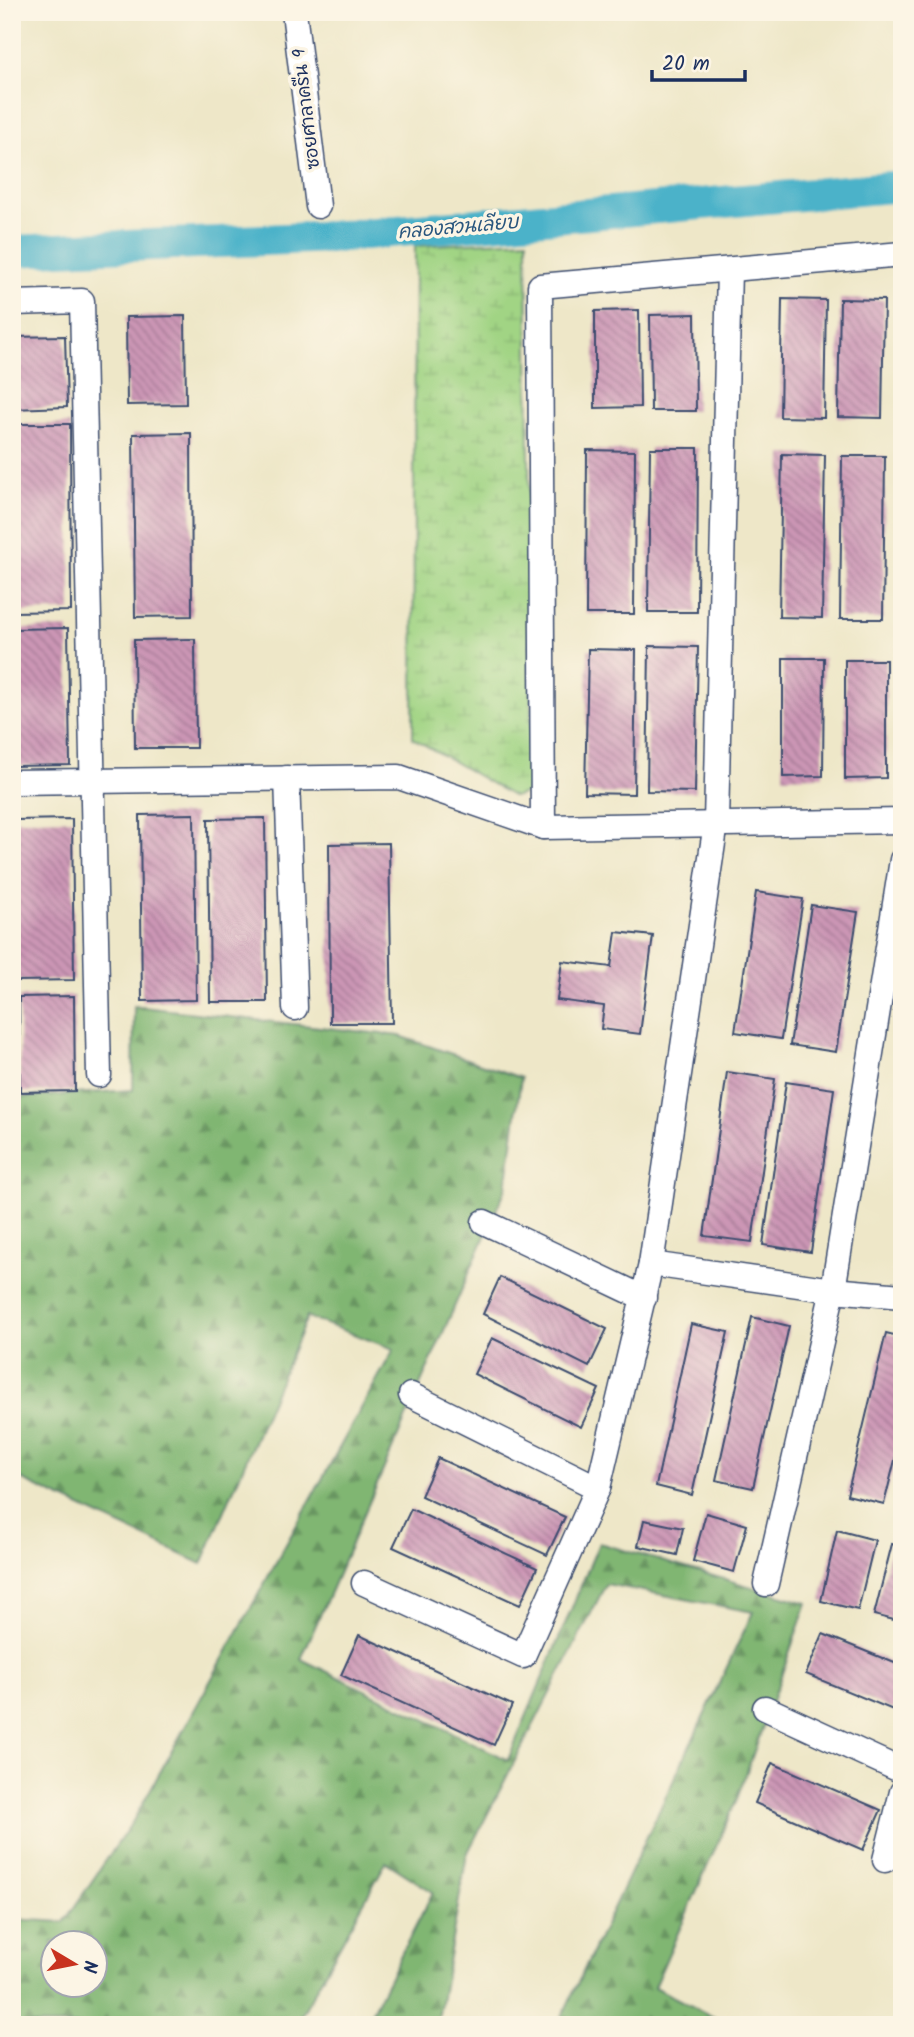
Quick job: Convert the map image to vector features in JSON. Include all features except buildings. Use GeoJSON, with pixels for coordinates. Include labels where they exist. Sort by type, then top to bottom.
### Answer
{"type":"FeatureCollection","features":[{"type":"Feature","properties":{"kind":"street","name":"ซอยศาลาครืน 9"},"geometry":{"type":"LineString","coordinates":[[294,12],[317,206]]}},
{"type":"Feature","properties":{"kind":"street"},"geometry":{"type":"LineString","coordinates":[[544,827],[540,286],[902,254]]}},
{"type":"Feature","properties":{"kind":"street"},"geometry":{"type":"LineString","coordinates":[[364,1583],[523,1656],[598,1488],[651,1264],[716,823],[729,270]]}},
{"type":"Feature","properties":{"kind":"street"},"geometry":{"type":"LineString","coordinates":[[12,303],[82,301],[95,781],[99,1075]]}},
{"type":"Feature","properties":{"kind":"street"},"geometry":{"type":"LineString","coordinates":[[12,782],[399,777],[544,827],[902,821]]}},
{"type":"Feature","properties":{"kind":"street"},"geometry":{"type":"LineString","coordinates":[[286,778],[295,1008]]}},
{"type":"Feature","properties":{"kind":"street"},"geometry":{"type":"LineString","coordinates":[[766,1584],[832,1290],[902,860]]}},
{"type":"Feature","properties":{"kind":"street"},"geometry":{"type":"LineString","coordinates":[[484,1223],[644,1298]]}},
{"type":"Feature","properties":{"kind":"street"},"geometry":{"type":"LineString","coordinates":[[651,1264],[832,1290],[902,1296]]}},
{"type":"Feature","properties":{"kind":"street"},"geometry":{"type":"LineString","coordinates":[[411,1395],[598,1488]]}},
{"type":"Feature","properties":{"kind":"street"},"geometry":{"type":"LineString","coordinates":[[765,1709],[902,1771]]}},
{"type":"Feature","properties":{"kind":"street"},"geometry":{"type":"LineString","coordinates":[[885,1860],[902,1792]]}},
{"type":"Feature","properties":{"kind":"green space"},"geometry":{"type":"Polygon","coordinates":[[[527,240],[532,791],[514,797],[413,738],[415,246],[527,240]]]}},
{"type":"Feature","properties":{"kind":"green space"},"geometry":{"type":"Polygon","coordinates":[[[134,1006],[400,1036],[521,1078],[506,1188],[301,1659],[508,1760],[599,1543],[807,1603],[737,1799],[654,1987],[729,2025],[558,2025],[753,1612],[606,1584],[467,1854],[437,2025],[365,2025],[433,1892],[386,1862],[296,2025],[12,2025],[12,1919],[64,1922],[133,1821],[394,1349],[307,1317],[202,1564],[12,1475],[12,1098],[133,1090],[134,1006]]]}},
{"type":"Feature","properties":{"kind":"waterway","name":"คลองสวนเลียบ"},"geometry":{"type":"LineString","coordinates":[[12,251],[331,237],[902,186]]}}]}
